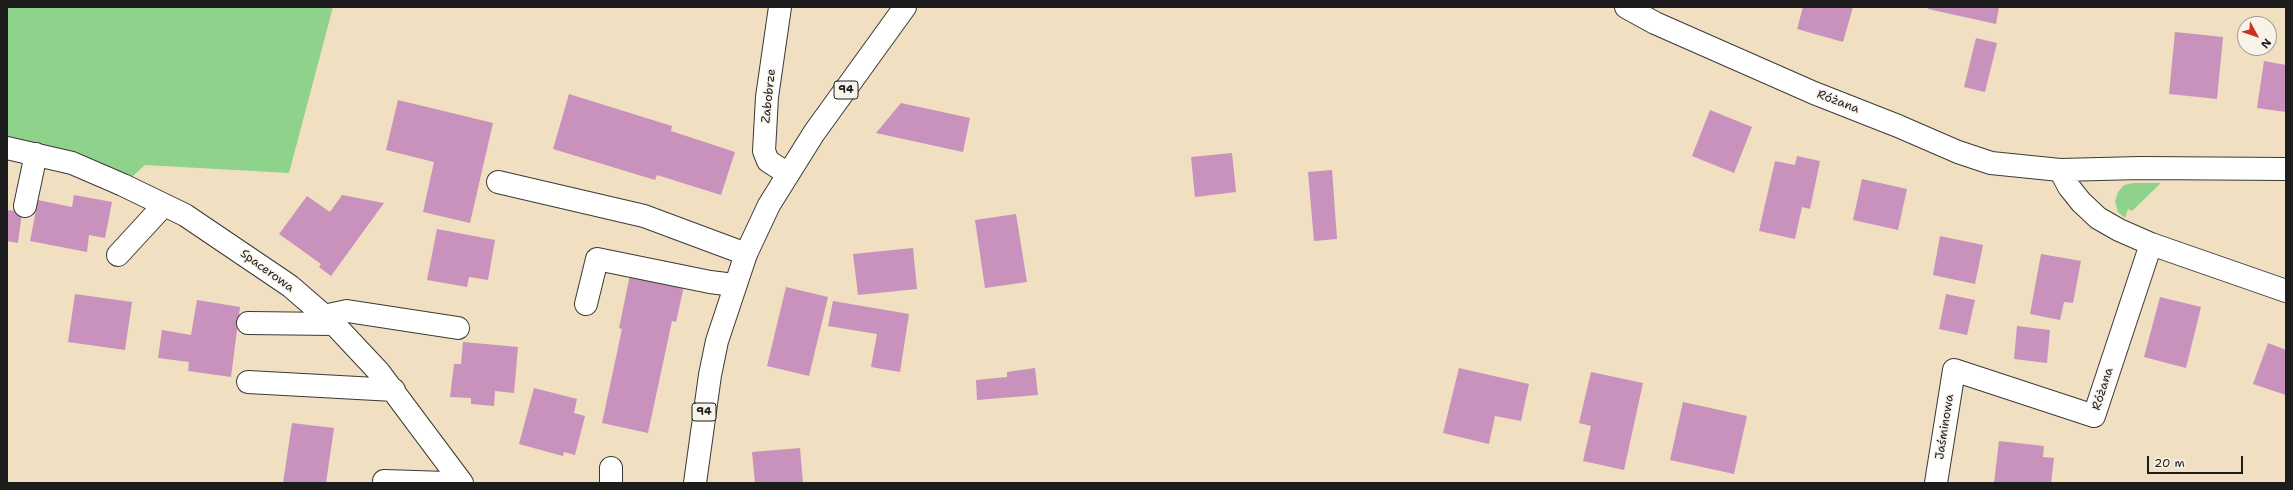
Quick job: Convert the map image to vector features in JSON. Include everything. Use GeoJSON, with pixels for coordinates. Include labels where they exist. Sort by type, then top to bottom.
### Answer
{"type":"FeatureCollection","features":[{"type":"Feature","properties":{"kind":"street","name":"Zabobrze"},"geometry":{"type":"LineString","coordinates":[[780,7],[767,97],[764,151],[768,161],[788,174]]}},
{"type":"Feature","properties":{"kind":"street","name":"94"},"geometry":{"type":"LineString","coordinates":[[695,483],[710,375],[717,341],[734,285],[746,254],[769,205],[814,133],[905,7]]}},
{"type":"Feature","properties":{"kind":"street","name":"Różana"},"geometry":{"type":"LineString","coordinates":[[1626,7],[1655,23],[1814,93],[1898,126],[1958,152],[1991,163],[2060,170],[2140,168],[2286,169]]}},
{"type":"Feature","properties":{"kind":"street","name":"Spacerowa"},"geometry":{"type":"LineString","coordinates":[[7,148],[72,163],[164,204],[185,215],[290,286],[329,320],[394,390],[462,483]]}},
{"type":"Feature","properties":{"kind":"street"},"geometry":{"type":"LineString","coordinates":[[25,206],[36,154]]}},
{"type":"Feature","properties":{"kind":"street"},"geometry":{"type":"LineString","coordinates":[[2060,170],[2069,187],[2098,218],[2151,244],[2286,291]]}},
{"type":"Feature","properties":{"kind":"street"},"geometry":{"type":"LineString","coordinates":[[498,182],[644,216],[746,254]]}},
{"type":"Feature","properties":{"kind":"street"},"geometry":{"type":"LineString","coordinates":[[118,255],[164,204]]}},
{"type":"Feature","properties":{"kind":"street","name":"Różana"},"geometry":{"type":"LineString","coordinates":[[1954,370],[2094,416],[2151,244]]}},
{"type":"Feature","properties":{"kind":"street"},"geometry":{"type":"LineString","coordinates":[[586,304],[597,259],[710,282],[734,285]]}},
{"type":"Feature","properties":{"kind":"street"},"geometry":{"type":"LineString","coordinates":[[248,323],[329,320],[347,310],[458,328]]}},
{"type":"Feature","properties":{"kind":"street","name":"Jaśminowa"},"geometry":{"type":"LineString","coordinates":[[1936,483],[1954,370]]}},
{"type":"Feature","properties":{"kind":"street"},"geometry":{"type":"LineString","coordinates":[[248,382],[394,390]]}},
{"type":"Feature","properties":{"kind":"street"},"geometry":{"type":"LineString","coordinates":[[384,481],[446,483]]}},
{"type":"Feature","properties":{"kind":"green space"},"geometry":{"type":"Polygon","coordinates":[[[7,7],[333,7],[289,173],[145,165],[123,185],[7,149],[7,7]]]}},
{"type":"Feature","properties":{"kind":"green space"},"geometry":{"type":"Polygon","coordinates":[[[2133,183],[2161,183],[2132,211],[2128,209],[2125,218],[2118,212],[2115,201],[2118,192],[2124,185],[2133,183]]]}},
{"type":"Feature","properties":{"kind":"building"},"geometry":{"type":"Polygon","coordinates":[[[1803,7],[1853,7],[1843,42],[1797,29],[1803,7]]]}},
{"type":"Feature","properties":{"kind":"building"},"geometry":{"type":"Polygon","coordinates":[[[1929,7],[1999,7],[1996,24],[1928,9],[1929,7]]]}},
{"type":"Feature","properties":{"kind":"building"},"geometry":{"type":"Polygon","coordinates":[[[2175,32],[2223,37],[2217,99],[2169,94],[2175,32]]]}},
{"type":"Feature","properties":{"kind":"building"},"geometry":{"type":"Polygon","coordinates":[[[1976,38],[1997,43],[1985,92],[1964,87],[1976,38]]]}},
{"type":"Feature","properties":{"kind":"building"},"geometry":{"type":"Polygon","coordinates":[[[2264,61],[2286,65],[2286,112],[2257,108],[2264,61]]]}},
{"type":"Feature","properties":{"kind":"building"},"geometry":{"type":"Polygon","coordinates":[[[569,94],[672,126],[671,131],[735,152],[721,195],[657,175],[655,180],[553,149],[569,94]]]}},
{"type":"Feature","properties":{"kind":"building"},"geometry":{"type":"Polygon","coordinates":[[[398,100],[493,123],[470,223],[423,212],[434,162],[386,150],[398,100]]]}},
{"type":"Feature","properties":{"kind":"building"},"geometry":{"type":"Polygon","coordinates":[[[901,103],[970,118],[963,152],[876,133],[901,103]]]}},
{"type":"Feature","properties":{"kind":"building"},"geometry":{"type":"Polygon","coordinates":[[[1710,110],[1752,127],[1734,173],[1692,156],[1710,110]]]}},
{"type":"Feature","properties":{"kind":"building"},"geometry":{"type":"Polygon","coordinates":[[[1232,153],[1236,192],[1195,197],[1191,157],[1232,153]]]}},
{"type":"Feature","properties":{"kind":"building"},"geometry":{"type":"Polygon","coordinates":[[[1797,156],[1820,161],[1810,209],[1802,207],[1795,239],[1759,231],[1775,161],[1795,165],[1797,156]]]}},
{"type":"Feature","properties":{"kind":"building"},"geometry":{"type":"Polygon","coordinates":[[[1332,170],[1337,239],[1314,241],[1308,172],[1332,170]]]}},
{"type":"Feature","properties":{"kind":"building"},"geometry":{"type":"Polygon","coordinates":[[[1862,179],[1907,189],[1898,230],[1853,220],[1862,179]]]}},
{"type":"Feature","properties":{"kind":"building"},"geometry":{"type":"Polygon","coordinates":[[[74,195],[112,202],[105,238],[89,235],[87,252],[30,241],[38,200],[72,207],[74,195]]]}},
{"type":"Feature","properties":{"kind":"building"},"geometry":{"type":"Polygon","coordinates":[[[342,195],[384,203],[331,276],[319,267],[321,264],[279,234],[307,196],[330,212],[342,195]]]}},
{"type":"Feature","properties":{"kind":"building"},"geometry":{"type":"Polygon","coordinates":[[[7,210],[22,212],[18,243],[7,241],[7,210]]]}},
{"type":"Feature","properties":{"kind":"building"},"geometry":{"type":"Polygon","coordinates":[[[1016,214],[1027,282],[985,288],[975,220],[1016,214]]]}},
{"type":"Feature","properties":{"kind":"building"},"geometry":{"type":"Polygon","coordinates":[[[437,229],[495,240],[488,280],[469,277],[467,287],[427,280],[437,229]]]}},
{"type":"Feature","properties":{"kind":"building"},"geometry":{"type":"Polygon","coordinates":[[[1940,236],[1983,245],[1975,284],[1933,275],[1940,236]]]}},
{"type":"Feature","properties":{"kind":"building"},"geometry":{"type":"Polygon","coordinates":[[[913,248],[917,289],[858,295],[853,254],[913,248]]]}},
{"type":"Feature","properties":{"kind":"building"},"geometry":{"type":"Polygon","coordinates":[[[2041,254],[2081,261],[2073,303],[2064,302],[2060,320],[2030,314],[2041,254]]]}},
{"type":"Feature","properties":{"kind":"building"},"geometry":{"type":"Polygon","coordinates":[[[630,275],[684,286],[676,322],[672,321],[648,433],[602,423],[622,329],[619,328],[630,275]]]}},
{"type":"Feature","properties":{"kind":"building"},"geometry":{"type":"Polygon","coordinates":[[[786,287],[828,297],[809,376],[767,366],[786,287]]]}},
{"type":"Feature","properties":{"kind":"building"},"geometry":{"type":"Polygon","coordinates":[[[75,294],[132,302],[125,350],[68,342],[75,294]]]}},
{"type":"Feature","properties":{"kind":"building"},"geometry":{"type":"Polygon","coordinates":[[[1946,294],[1975,300],[1967,335],[1939,329],[1946,294]]]}},
{"type":"Feature","properties":{"kind":"building"},"geometry":{"type":"Polygon","coordinates":[[[2160,297],[2201,307],[2186,368],[2144,357],[2160,297]]]}},
{"type":"Feature","properties":{"kind":"building"},"geometry":{"type":"Polygon","coordinates":[[[197,300],[240,307],[231,377],[188,371],[189,362],[158,358],[162,330],[191,335],[197,300]]]}},
{"type":"Feature","properties":{"kind":"building"},"geometry":{"type":"Polygon","coordinates":[[[833,301],[909,314],[900,372],[871,367],[877,334],[828,326],[833,301]]]}},
{"type":"Feature","properties":{"kind":"building"},"geometry":{"type":"Polygon","coordinates":[[[2017,326],[2050,330],[2047,363],[2014,359],[2017,326]]]}},
{"type":"Feature","properties":{"kind":"building"},"geometry":{"type":"Polygon","coordinates":[[[463,342],[518,347],[514,393],[495,391],[494,406],[471,404],[471,398],[450,397],[454,364],[461,364],[463,342]]]}},
{"type":"Feature","properties":{"kind":"building"},"geometry":{"type":"Polygon","coordinates":[[[2268,343],[2286,350],[2286,395],[2253,384],[2268,343]]]}},
{"type":"Feature","properties":{"kind":"building"},"geometry":{"type":"Polygon","coordinates":[[[1035,368],[1038,395],[977,400],[976,380],[1007,377],[1007,372],[1035,368]]]}},
{"type":"Feature","properties":{"kind":"building"},"geometry":{"type":"Polygon","coordinates":[[[1459,368],[1529,384],[1521,421],[1495,416],[1489,444],[1443,433],[1459,368]]]}},
{"type":"Feature","properties":{"kind":"building"},"geometry":{"type":"Polygon","coordinates":[[[1591,372],[1643,383],[1624,470],[1583,461],[1591,426],[1579,423],[1591,372]]]}},
{"type":"Feature","properties":{"kind":"building"},"geometry":{"type":"Polygon","coordinates":[[[534,388],[577,399],[574,413],[585,416],[575,455],[564,452],[563,456],[519,444],[534,388]]]}},
{"type":"Feature","properties":{"kind":"building"},"geometry":{"type":"Polygon","coordinates":[[[1683,402],[1747,416],[1734,474],[1670,460],[1683,402]]]}},
{"type":"Feature","properties":{"kind":"building"},"geometry":{"type":"Polygon","coordinates":[[[292,423],[334,428],[326,483],[283,483],[292,423]]]}},
{"type":"Feature","properties":{"kind":"building"},"geometry":{"type":"Polygon","coordinates":[[[1999,441],[2044,446],[2043,457],[2054,458],[2051,483],[1994,483],[1999,441]]]}},
{"type":"Feature","properties":{"kind":"building"},"geometry":{"type":"Polygon","coordinates":[[[800,448],[803,483],[755,483],[752,452],[800,448]]]}}]}
